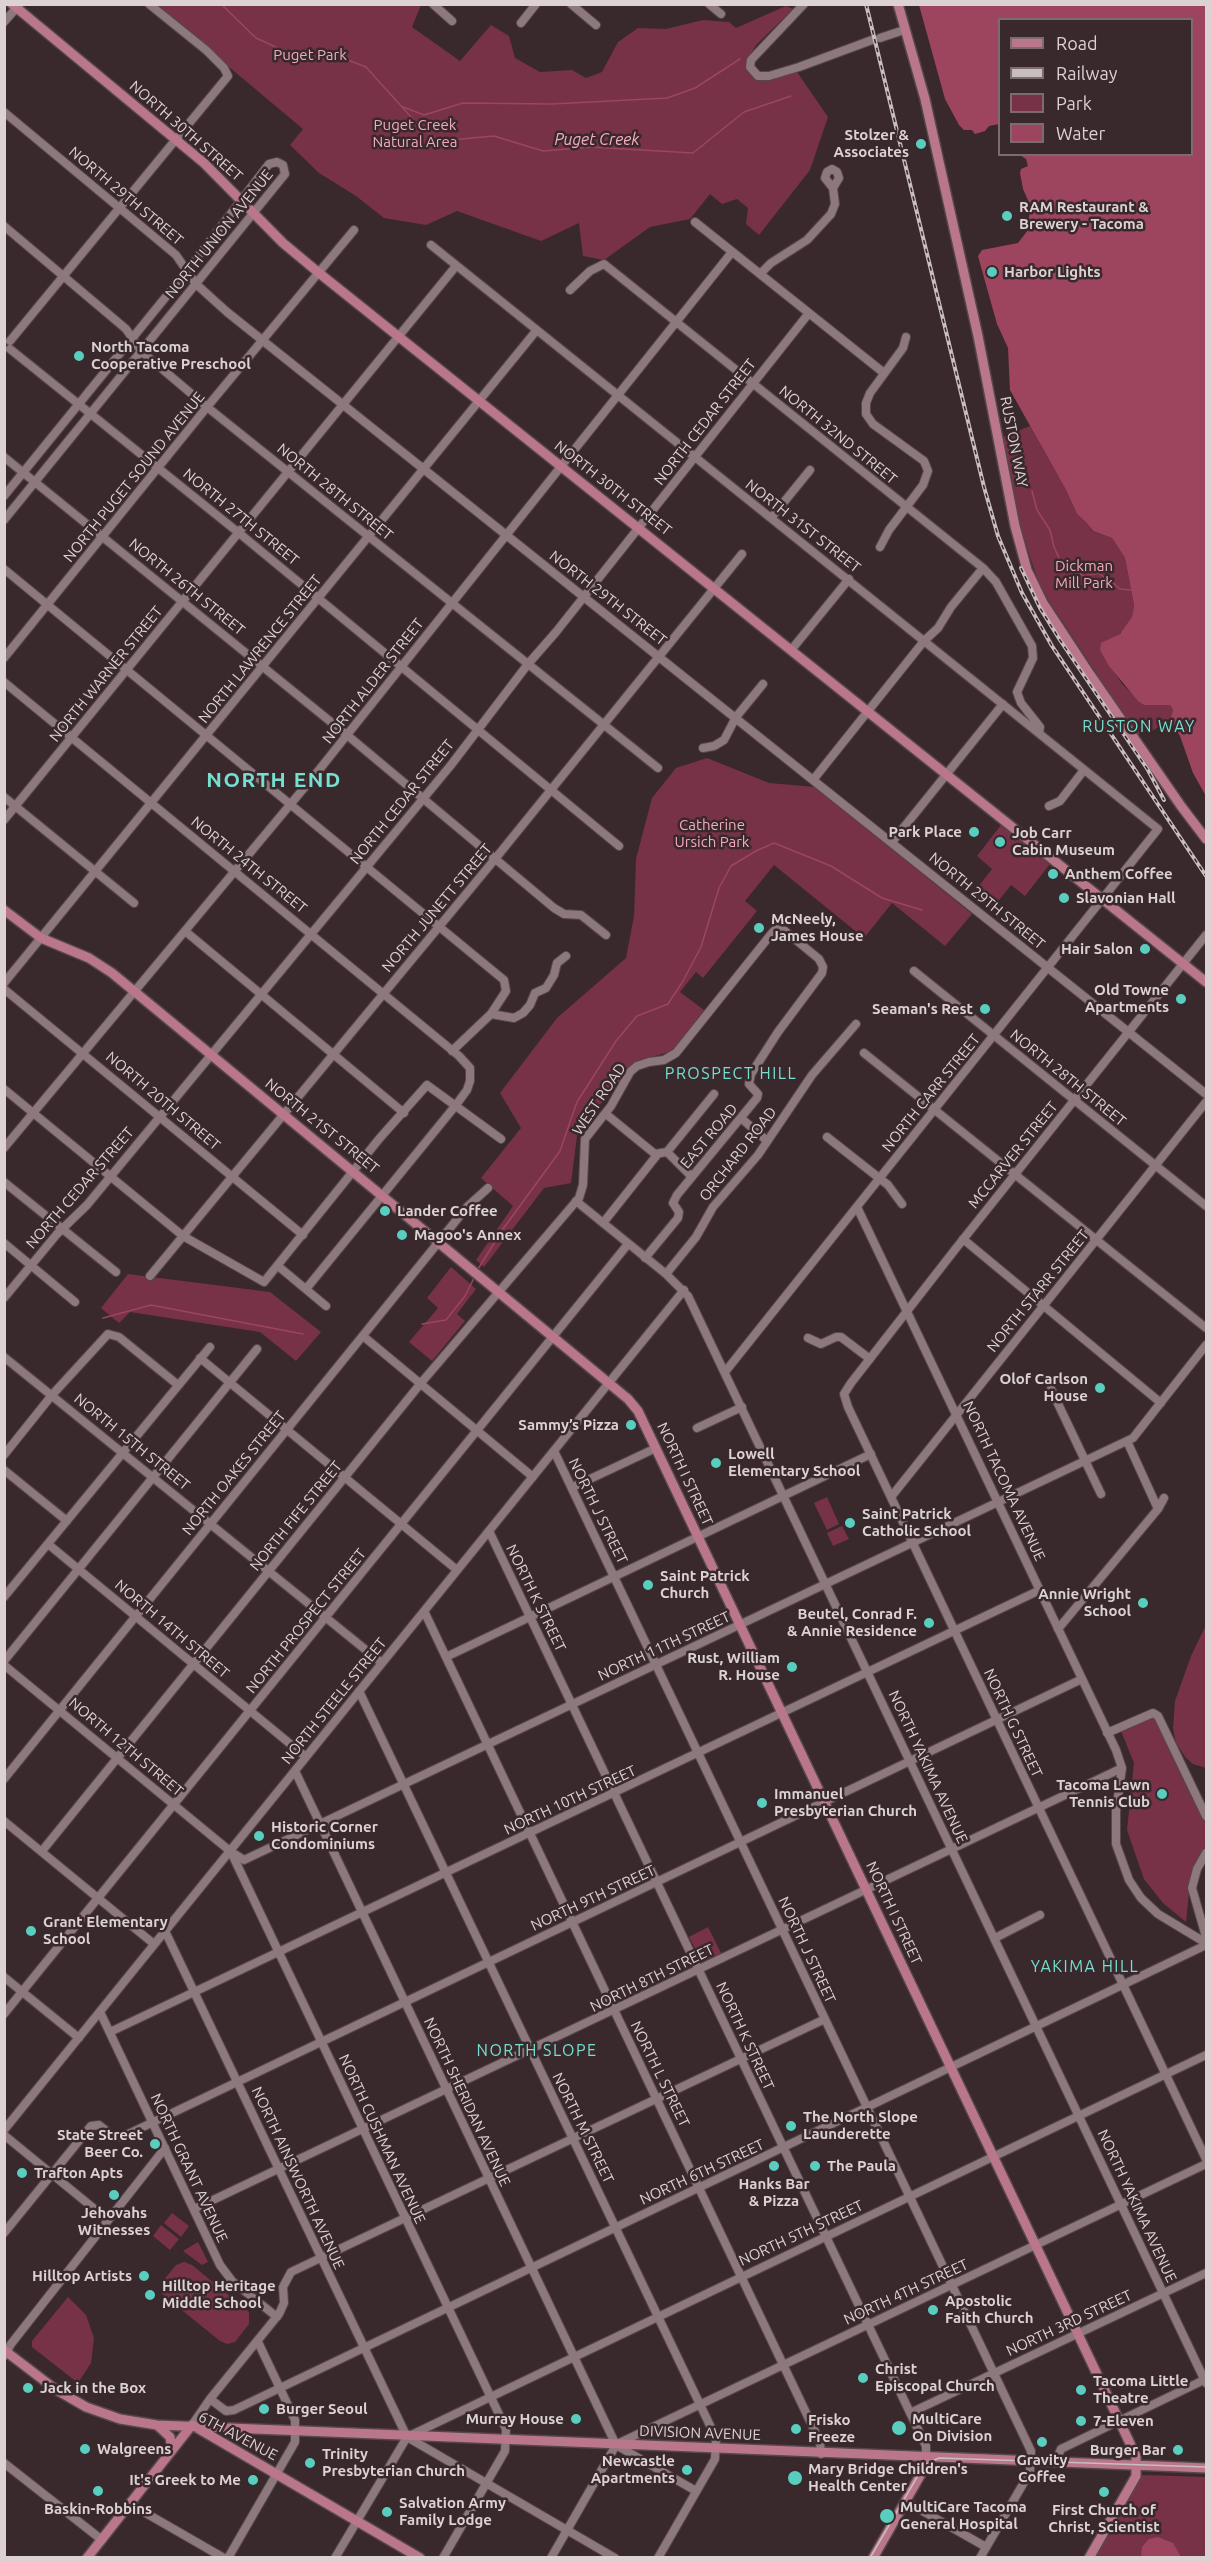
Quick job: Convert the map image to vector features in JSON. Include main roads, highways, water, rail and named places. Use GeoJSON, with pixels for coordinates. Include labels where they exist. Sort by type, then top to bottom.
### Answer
{"type":"FeatureCollection","features":[{"type":"Feature","properties":{"kind":"main road","name":"RUSTON WAY"},"geometry":{"type":"LineString","coordinates":[[898,4],[925,99],[978,336],[1015,526],[1027,570],[1043,603],[1181,806],[1206,839]]}},
{"type":"Feature","properties":{"kind":"main road","name":"NORTH 30TH STREET"},"geometry":{"type":"LineString","coordinates":[[16,6],[220,177],[253,214],[319,273],[1206,982]]}},
{"type":"Feature","properties":{"kind":"main road","name":"NORTH 21ST STREET"},"geometry":{"type":"LineString","coordinates":[[4,910],[41,938],[102,965],[609,1383]]}},
{"type":"Feature","properties":{"kind":"main road","name":"NORTH I STREET"},"geometry":{"type":"LineString","coordinates":[[609,1383],[636,1408],[656,1448],[1120,2421],[1136,2456],[1136,2466]]}},
{"type":"Feature","properties":{"kind":"main road","name":"6TH AVENUE"},"geometry":{"type":"LineString","coordinates":[[5,2353],[86,2407],[120,2419],[158,2425],[192,2425],[420,2558]]}},
{"type":"Feature","properties":{"kind":"main road"},"geometry":{"type":"LineString","coordinates":[[158,2425],[170,2437],[172,2449]]}},
{"type":"Feature","properties":{"kind":"main road"},"geometry":{"type":"LineString","coordinates":[[87,2558],[192,2425]]}},
{"type":"Feature","properties":{"kind":"main road","name":"DIVISION AVENUE"},"geometry":{"type":"LineString","coordinates":[[192,2425],[407,2437],[1206,2469]]}},
{"type":"Feature","properties":{"kind":"main road"},"geometry":{"type":"LineString","coordinates":[[873,2558],[926,2467],[926,2457]]}},
{"type":"Feature","properties":{"kind":"main road"},"geometry":{"type":"LineString","coordinates":[[1089,2558],[1136,2476],[1136,2466]]}},
{"type":"Feature","properties":{"kind":"water"},"geometry":{"type":"Polygon","coordinates":[[[919,5],[1206,5],[1206,796],[1193,773],[1180,736],[1170,720],[1173,710],[1170,705],[1144,705],[1138,701],[1109,666],[1100,650],[1101,643],[1120,634],[1132,617],[1134,605],[1125,558],[1112,538],[1093,531],[1077,514],[1010,390],[1008,348],[997,324],[978,256],[982,250],[1018,243],[1028,230],[1030,205],[1023,189],[1020,173],[1021,169],[1028,166],[1026,159],[1022,156],[1193,156],[1193,18],[998,18],[998,124],[989,126],[985,131],[975,134],[972,130],[964,130],[945,99],[919,5]]]}},
{"type":"Feature","properties":{"kind":"water"},"geometry":{"type":"Polygon","coordinates":[[[1158,2537],[1173,2543],[1181,2557],[1141,2557],[1142,2547],[1149,2539],[1158,2537]]]}},
{"type":"Feature","properties":{"kind":"waterway","name":"Puget Creek"},"geometry":{"type":"LineString","coordinates":[[221,4],[256,38],[280,49],[318,58],[348,60],[366,67],[421,128],[440,141],[494,136],[543,151],[591,147],[693,153],[744,112],[791,96]]}},
{"type":"Feature","properties":{"kind":"waterway"},"geometry":{"type":"LineString","coordinates":[[403,107],[424,115],[463,103],[552,104],[667,98],[695,88],[740,59]]}},
{"type":"Feature","properties":{"kind":"waterway"},"geometry":{"type":"LineString","coordinates":[[1032,491],[1037,510],[1050,530],[1060,560],[1067,567],[1084,576],[1098,573],[1107,579]]}},
{"type":"Feature","properties":{"kind":"waterway"},"geometry":{"type":"LineString","coordinates":[[1112,582],[1120,589],[1131,590]]}},
{"type":"Feature","properties":{"kind":"waterway"},"geometry":{"type":"LineString","coordinates":[[478,1269],[503,1229],[560,1151],[577,1102],[616,1041],[637,1016],[668,1004],[683,981],[701,947],[719,888],[731,866],[774,843],[831,866],[882,898],[922,910]]}},
{"type":"Feature","properties":{"kind":"waterway"},"geometry":{"type":"LineString","coordinates":[[422,1324],[446,1320],[465,1296],[475,1276]]}},
{"type":"Feature","properties":{"kind":"waterway"},"geometry":{"type":"LineString","coordinates":[[103,1318],[151,1305],[303,1334]]}},
{"type":"Feature","properties":{"kind":"tram line"},"geometry":{"type":"LineString","coordinates":[[870,2558],[920,2472],[926,2464],[939,2458],[1206,2467]]}},
{"type":"Feature","properties":{"kind":"railway"},"geometry":{"type":"LineString","coordinates":[[866,4],[998,536],[1022,593],[1052,646],[1206,876]]}},
{"type":"Feature","properties":{"kind":"railway"},"geometry":{"type":"LineString","coordinates":[[1021,568],[1040,608],[1148,770],[1164,800]]}},
{"type":"Feature","properties":{"kind":"place","name":"Stolzer & Associates"},"geometry":{"type":"Point","coordinates":[921,144]}},
{"type":"Feature","properties":{"kind":"place","name":"RAM Restaurant & Brewery - Tacoma"},"geometry":{"type":"Point","coordinates":[1007,216]}},
{"type":"Feature","properties":{"kind":"place","name":"Harbor Lights"},"geometry":{"type":"Point","coordinates":[992,272]}},
{"type":"Feature","properties":{"kind":"place","name":"North Tacoma Cooperative Preschool"},"geometry":{"type":"Point","coordinates":[79,356]}},
{"type":"Feature","properties":{"kind":"place","name":"Park Place"},"geometry":{"type":"Point","coordinates":[974,832]}},
{"type":"Feature","properties":{"kind":"place","name":"Job Carr Cabin Museum"},"geometry":{"type":"Point","coordinates":[1000,842]}},
{"type":"Feature","properties":{"kind":"place","name":"Anthem Coffee"},"geometry":{"type":"Point","coordinates":[1053,874]}},
{"type":"Feature","properties":{"kind":"place","name":"Slavonian Hall"},"geometry":{"type":"Point","coordinates":[1064,898]}},
{"type":"Feature","properties":{"kind":"place","name":"McNeely, James House"},"geometry":{"type":"Point","coordinates":[759,928]}},
{"type":"Feature","properties":{"kind":"place","name":"Hair Salon"},"geometry":{"type":"Point","coordinates":[1145,949]}},
{"type":"Feature","properties":{"kind":"place","name":"Old Towne Apartments"},"geometry":{"type":"Point","coordinates":[1181,999]}},
{"type":"Feature","properties":{"kind":"place","name":"Seaman's Rest"},"geometry":{"type":"Point","coordinates":[985,1009]}},
{"type":"Feature","properties":{"kind":"place","name":"Lander Coffee"},"geometry":{"type":"Point","coordinates":[385,1211]}},
{"type":"Feature","properties":{"kind":"place","name":"Magoo's Annex"},"geometry":{"type":"Point","coordinates":[402,1235]}},
{"type":"Feature","properties":{"kind":"place","name":"Olof Carlson House"},"geometry":{"type":"Point","coordinates":[1100,1388]}},
{"type":"Feature","properties":{"kind":"place","name":"Sammy’s Pizza"},"geometry":{"type":"Point","coordinates":[631,1425]}},
{"type":"Feature","properties":{"kind":"place","name":"Lowell Elementary School"},"geometry":{"type":"Point","coordinates":[716,1463]}},
{"type":"Feature","properties":{"kind":"place","name":"Saint Patrick Catholic School"},"geometry":{"type":"Point","coordinates":[850,1523]}},
{"type":"Feature","properties":{"kind":"place","name":"Saint Patrick Church"},"geometry":{"type":"Point","coordinates":[648,1585]}},
{"type":"Feature","properties":{"kind":"place","name":"Annie Wright School"},"geometry":{"type":"Point","coordinates":[1143,1603]}},
{"type":"Feature","properties":{"kind":"place","name":"Beutel, Conrad F. & Annie Residence"},"geometry":{"type":"Point","coordinates":[929,1623]}},
{"type":"Feature","properties":{"kind":"place","name":"Rust, William R. House"},"geometry":{"type":"Point","coordinates":[792,1667]}},
{"type":"Feature","properties":{"kind":"place","name":"Tacoma Lawn Tennis Club"},"geometry":{"type":"Point","coordinates":[1162,1794]}},
{"type":"Feature","properties":{"kind":"place","name":"Immanuel Presbyterian Church"},"geometry":{"type":"Point","coordinates":[762,1803]}},
{"type":"Feature","properties":{"kind":"place","name":"Historic Corner Condominiums"},"geometry":{"type":"Point","coordinates":[259,1836]}},
{"type":"Feature","properties":{"kind":"place","name":"Grant Elementary School"},"geometry":{"type":"Point","coordinates":[31,1931]}},
{"type":"Feature","properties":{"kind":"place","name":"The North Slope Launderette"},"geometry":{"type":"Point","coordinates":[791,2126]}},
{"type":"Feature","properties":{"kind":"place","name":"State Street Beer Co."},"geometry":{"type":"Point","coordinates":[155,2144]}},
{"type":"Feature","properties":{"kind":"place","name":"Hanks Bar & Pizza"},"geometry":{"type":"Point","coordinates":[774,2166]}},
{"type":"Feature","properties":{"kind":"place","name":"The Paula"},"geometry":{"type":"Point","coordinates":[815,2166]}},
{"type":"Feature","properties":{"kind":"place","name":"Trafton Apts"},"geometry":{"type":"Point","coordinates":[22,2173]}},
{"type":"Feature","properties":{"kind":"place","name":"Jehovahs Witnesses"},"geometry":{"type":"Point","coordinates":[114,2195]}},
{"type":"Feature","properties":{"kind":"place","name":"Hilltop Artists"},"geometry":{"type":"Point","coordinates":[144,2276]}},
{"type":"Feature","properties":{"kind":"place","name":"Hilltop Heritage Middle School"},"geometry":{"type":"Point","coordinates":[150,2295]}},
{"type":"Feature","properties":{"kind":"place","name":"Apostolic Faith Church"},"geometry":{"type":"Point","coordinates":[933,2310]}},
{"type":"Feature","properties":{"kind":"place","name":"Christ Episcopal Church"},"geometry":{"type":"Point","coordinates":[863,2378]}},
{"type":"Feature","properties":{"kind":"place","name":"Jack in the Box"},"geometry":{"type":"Point","coordinates":[28,2388]}},
{"type":"Feature","properties":{"kind":"place","name":"Tacoma Little Theatre"},"geometry":{"type":"Point","coordinates":[1081,2390]}},
{"type":"Feature","properties":{"kind":"place","name":"Burger Seoul"},"geometry":{"type":"Point","coordinates":[264,2409]}},
{"type":"Feature","properties":{"kind":"place","name":"Murray House"},"geometry":{"type":"Point","coordinates":[576,2419]}},
{"type":"Feature","properties":{"kind":"place","name":"7-Eleven"},"geometry":{"type":"Point","coordinates":[1081,2421]}},
{"type":"Feature","properties":{"kind":"place","name":"MultiCare On Division"},"geometry":{"type":"Point","coordinates":[899,2428]}},
{"type":"Feature","properties":{"kind":"place","name":"Frisko Freeze"},"geometry":{"type":"Point","coordinates":[796,2429]}},
{"type":"Feature","properties":{"kind":"place","name":"Gravity Coffee"},"geometry":{"type":"Point","coordinates":[1042,2442]}},
{"type":"Feature","properties":{"kind":"place","name":"Walgreens"},"geometry":{"type":"Point","coordinates":[85,2449]}},
{"type":"Feature","properties":{"kind":"place","name":"Burger Bar"},"geometry":{"type":"Point","coordinates":[1178,2450]}},
{"type":"Feature","properties":{"kind":"place","name":"Trinity Presbyterian Church"},"geometry":{"type":"Point","coordinates":[310,2463]}},
{"type":"Feature","properties":{"kind":"place","name":"Newcastle Apartments"},"geometry":{"type":"Point","coordinates":[687,2470]}},
{"type":"Feature","properties":{"kind":"place","name":"Mary Bridge Children's Health Center"},"geometry":{"type":"Point","coordinates":[795,2478]}},
{"type":"Feature","properties":{"kind":"place","name":"It's Greek to Me"},"geometry":{"type":"Point","coordinates":[253,2480]}},
{"type":"Feature","properties":{"kind":"place","name":"Baskin-Robbins"},"geometry":{"type":"Point","coordinates":[98,2491]}},
{"type":"Feature","properties":{"kind":"place","name":"First Church of Christ, Scientist"},"geometry":{"type":"Point","coordinates":[1104,2492]}},
{"type":"Feature","properties":{"kind":"place","name":"Salvation Army Family Lodge"},"geometry":{"type":"Point","coordinates":[387,2512]}},
{"type":"Feature","properties":{"kind":"place","name":"MultiCare Tacoma General Hospital"},"geometry":{"type":"Point","coordinates":[887,2516]}},
{"type":"Feature","properties":{"kind":"district","name":"RUSTON WAY"},"geometry":{"type":"Point","coordinates":[1139,727]}},
{"type":"Feature","properties":{"kind":"district","name":"NORTH END"},"geometry":{"type":"Point","coordinates":[274,780]}},
{"type":"Feature","properties":{"kind":"district","name":"PROSPECT HILL"},"geometry":{"type":"Point","coordinates":[731,1074]}},
{"type":"Feature","properties":{"kind":"district","name":"YAKIMA HILL"},"geometry":{"type":"Point","coordinates":[1085,1967]}},
{"type":"Feature","properties":{"kind":"district","name":"NORTH SLOPE"},"geometry":{"type":"Point","coordinates":[537,2051]}},
{"type":"Feature","properties":{"kind":"park label","name":"Puget Park"},"geometry":{"type":"Point","coordinates":[310,55]}},
{"type":"Feature","properties":{"kind":"park label","name":"Puget Creek Natural Area"},"geometry":{"type":"Point","coordinates":[415,134]}},
{"type":"Feature","properties":{"kind":"park label","name":"Dickman Mill Park"},"geometry":{"type":"Point","coordinates":[1084,574]}},
{"type":"Feature","properties":{"kind":"park label","name":"Catherine Ursich Park"},"geometry":{"type":"Point","coordinates":[712,834]}}]}
